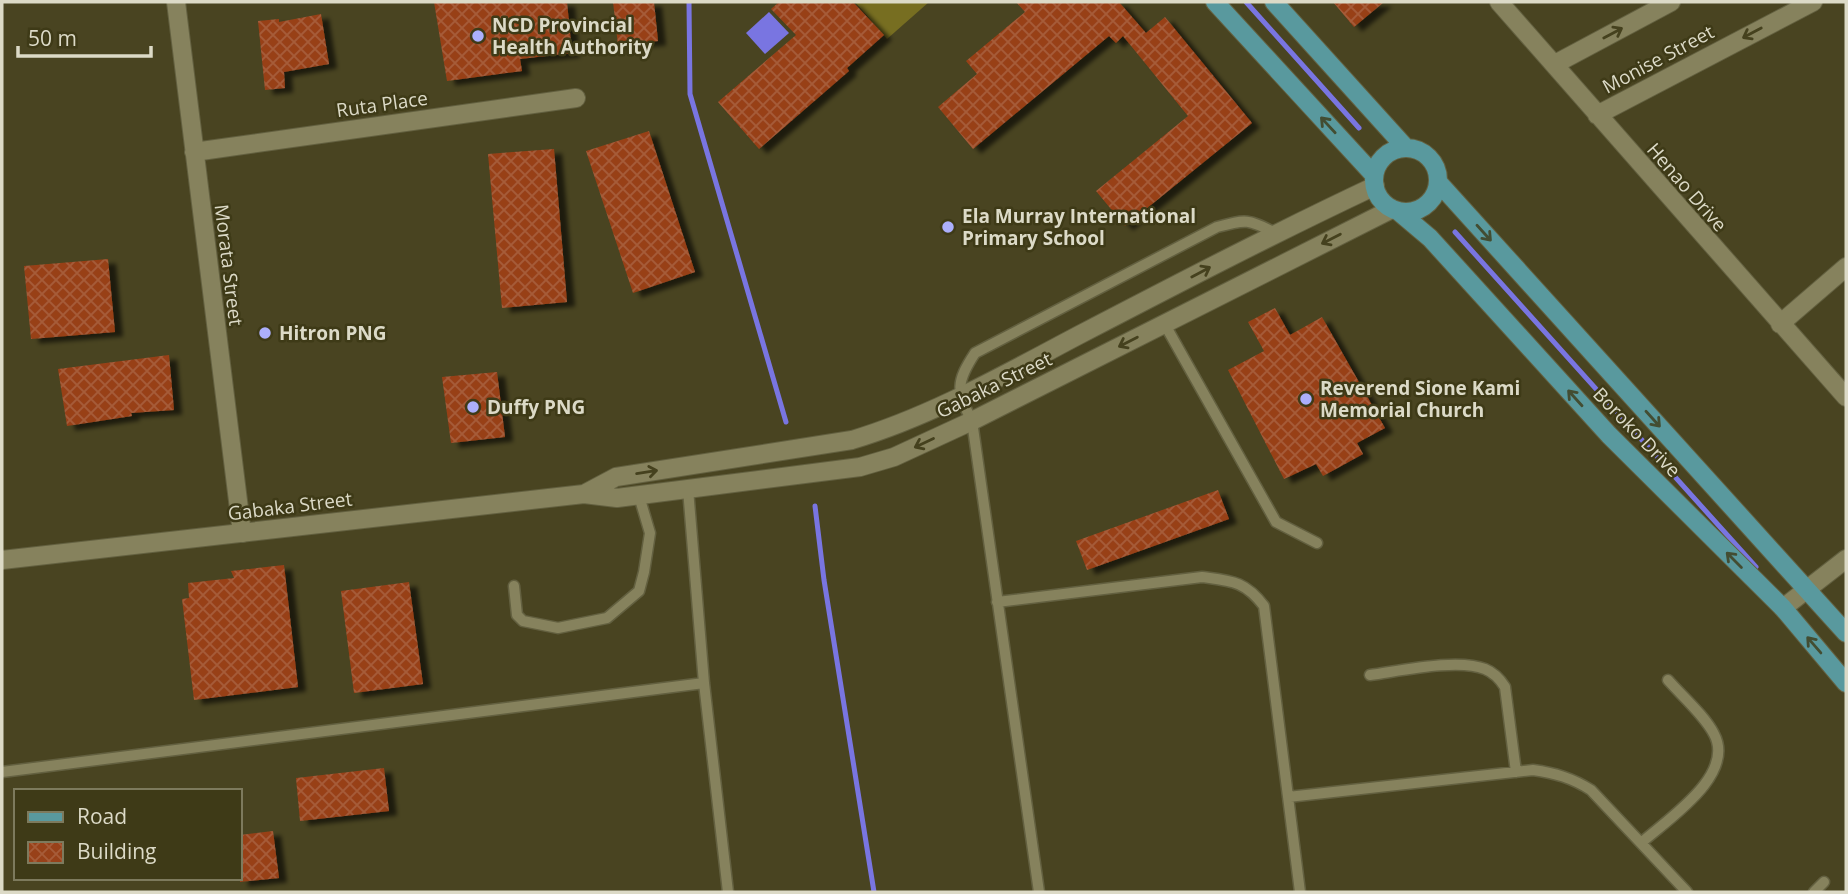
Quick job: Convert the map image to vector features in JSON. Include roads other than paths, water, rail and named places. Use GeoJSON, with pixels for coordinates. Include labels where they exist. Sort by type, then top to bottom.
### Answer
{"type":"FeatureCollection","features":[{"type":"Feature","properties":{"kind":"main road"},"geometry":{"type":"LineString","coordinates":[[1215,2],[1374,181],[1380,199],[1395,210],[1414,211],[1433,197],[1438,182],[1437,172],[1426,155],[1406,148],[1385,156],[1378,165],[1374,181]]}},
{"type":"Feature","properties":{"kind":"main road"},"geometry":{"type":"LineString","coordinates":[[1274,2],[1406,148]]}},
{"type":"Feature","properties":{"kind":"main road","name":"Boroko Drive"},"geometry":{"type":"LineString","coordinates":[[1438,182],[1846,634]]}},
{"type":"Feature","properties":{"kind":"main road","name":"Boroko Drive"},"geometry":{"type":"LineString","coordinates":[[1395,210],[1430,238],[1609,435],[1783,608],[1846,682]]}},
{"type":"Feature","properties":{"kind":"street","name":"Morata Street"},"geometry":{"type":"LineString","coordinates":[[176,2],[242,533]]}},
{"type":"Feature","properties":{"kind":"street","name":"Henao Drive"},"geometry":{"type":"LineString","coordinates":[[1499,2],[1846,397]]}},
{"type":"Feature","properties":{"kind":"street"},"geometry":{"type":"LineString","coordinates":[[1555,64],[1671,2]]}},
{"type":"Feature","properties":{"kind":"street","name":"Monise Street"},"geometry":{"type":"LineString","coordinates":[[1597,115],[1813,2]]}},
{"type":"Feature","properties":{"kind":"street","name":"Ruta Place"},"geometry":{"type":"LineString","coordinates":[[194,152],[576,97]]}},
{"type":"Feature","properties":{"kind":"street","name":"Gabaka Street"},"geometry":{"type":"LineString","coordinates":[[584,494],[616,477],[852,440],[884,430],[959,398],[1374,181]]}},
{"type":"Feature","properties":{"kind":"street","name":"Gabaka Street"},"geometry":{"type":"LineString","coordinates":[[2,560],[584,494],[617,498],[639,496],[860,467],[894,457],[972,421],[1395,210]]}},
{"type":"Feature","properties":{"kind":"street"},"geometry":{"type":"LineString","coordinates":[[1780,324],[1846,267]]}},
{"type":"Feature","properties":{"kind":"street"},"geometry":{"type":"LineString","coordinates":[[1783,608],[1846,559]]}},
{"type":"Feature","properties":{"kind":"lane"},"geometry":{"type":"LineString","coordinates":[[1039,892],[972,421],[959,398],[963,371],[975,353],[1217,227],[1238,221],[1254,222],[1275,233]]}},
{"type":"Feature","properties":{"kind":"lane"},"geometry":{"type":"LineString","coordinates":[[1164,323],[1276,522],[1317,543]]}},
{"type":"Feature","properties":{"kind":"lane"},"geometry":{"type":"LineString","coordinates":[[688,489],[704,683],[728,892]]}},
{"type":"Feature","properties":{"kind":"lane"},"geometry":{"type":"LineString","coordinates":[[514,586],[517,615],[523,621],[558,628],[607,618],[639,591],[644,572],[650,533],[639,496]]}},
{"type":"Feature","properties":{"kind":"lane"},"geometry":{"type":"LineString","coordinates":[[997,602],[1202,577],[1233,581],[1247,587],[1264,606],[1300,892]]}},
{"type":"Feature","properties":{"kind":"lane"},"geometry":{"type":"LineString","coordinates":[[1370,675],[1455,665],[1486,669],[1498,676],[1505,687],[1516,772]]}},
{"type":"Feature","properties":{"kind":"lane"},"geometry":{"type":"LineString","coordinates":[[1641,843],[1706,785],[1715,771],[1719,750],[1714,734],[1668,680]]}},
{"type":"Feature","properties":{"kind":"lane"},"geometry":{"type":"LineString","coordinates":[[2,772],[704,683]]}},
{"type":"Feature","properties":{"kind":"lane"},"geometry":{"type":"LineString","coordinates":[[1289,797],[1533,770],[1574,779],[1591,790],[1687,892]]}},
{"type":"Feature","properties":{"kind":"lane"},"geometry":{"type":"LineString","coordinates":[[1814,892],[1824,882]]}},
{"type":"Feature","properties":{"kind":"waterway"},"geometry":{"type":"LineString","coordinates":[[689,2],[690,94],[786,422]]}},
{"type":"Feature","properties":{"kind":"waterway"},"geometry":{"type":"LineString","coordinates":[[1246,2],[1359,128]]}},
{"type":"Feature","properties":{"kind":"waterway"},"geometry":{"type":"LineString","coordinates":[[1455,232],[1756,567]]}},
{"type":"Feature","properties":{"kind":"waterway"},"geometry":{"type":"LineString","coordinates":[[815,506],[824,580],[874,892]]}},
{"type":"Feature","properties":{"kind":"place","name":"NCD Provincial Health Authority"},"geometry":{"type":"Point","coordinates":[478,36]}},
{"type":"Feature","properties":{"kind":"place","name":"Ela Murray International Primary School"},"geometry":{"type":"Point","coordinates":[948,227]}},
{"type":"Feature","properties":{"kind":"place","name":"Hitron PNG"},"geometry":{"type":"Point","coordinates":[265,333]}},
{"type":"Feature","properties":{"kind":"place","name":"Reverend Sione Kami Memorial Church"},"geometry":{"type":"Point","coordinates":[1306,399]}},
{"type":"Feature","properties":{"kind":"place","name":"Duffy PNG"},"geometry":{"type":"Point","coordinates":[473,407]}}]}
